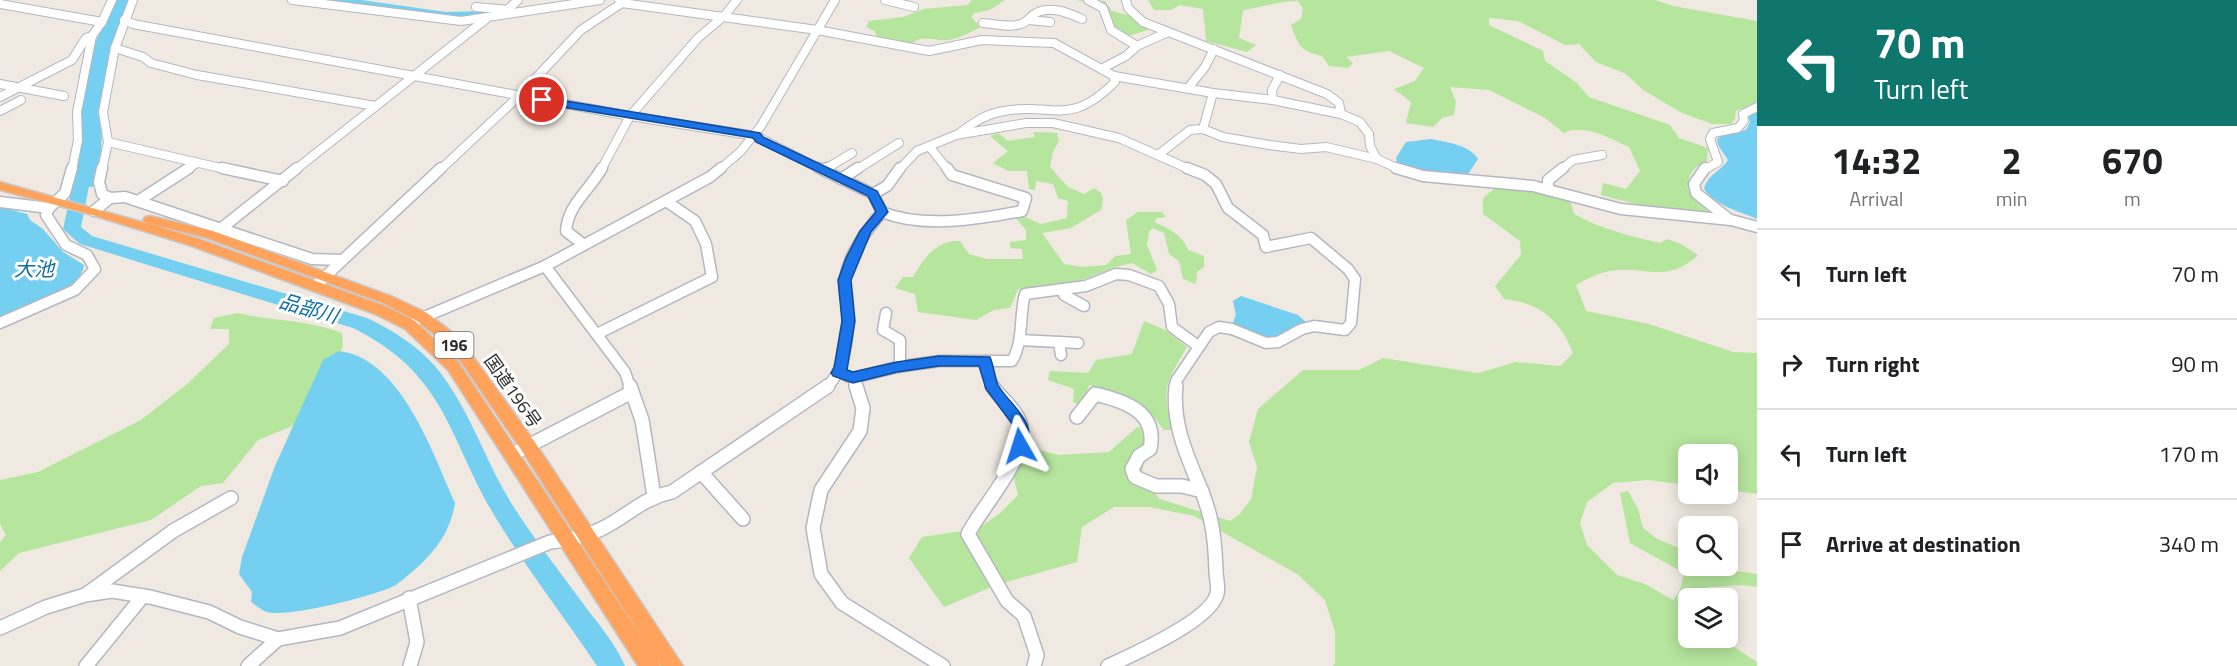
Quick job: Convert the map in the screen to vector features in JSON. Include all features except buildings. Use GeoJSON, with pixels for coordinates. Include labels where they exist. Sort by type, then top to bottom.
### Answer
{"type":"FeatureCollection","features":[{"type":"Feature","properties":{"kind":"highway","name":"国道196号"},"geometry":{"type":"LineString","coordinates":[[0,186],[59,205],[91,210],[320,281],[416,321],[448,338],[467,359],[528,446],[674,666]]}},
{"type":"Feature","properties":{"kind":"highway","name":"国道196号"},"geometry":{"type":"LineString","coordinates":[[416,321],[453,366],[650,666]]}},
{"type":"Feature","properties":{"kind":"street"},"geometry":{"type":"LineString","coordinates":[[1,5],[12,0]]}},
{"type":"Feature","properties":{"kind":"street"},"geometry":{"type":"LineString","coordinates":[[0,322],[75,290],[95,269],[87,255],[66,244],[46,215],[59,205],[65,193],[78,140],[76,112],[92,36],[102,22],[112,0]]}},
{"type":"Feature","properties":{"kind":"street"},"geometry":{"type":"LineString","coordinates":[[110,198],[102,194],[99,182],[108,142],[104,112],[115,48],[133,0]]}},
{"type":"Feature","properties":{"kind":"street"},"geometry":{"type":"LineString","coordinates":[[292,0],[333,2],[461,21],[486,19],[570,0]]}},
{"type":"Feature","properties":{"kind":"street"},"geometry":{"type":"LineString","coordinates":[[505,13],[518,0]]}},
{"type":"Feature","properties":{"kind":"street"},"geometry":{"type":"LineString","coordinates":[[476,7],[505,13],[600,0]]}},
{"type":"Feature","properties":{"kind":"street"},"geometry":{"type":"LineString","coordinates":[[584,246],[566,231],[567,219],[574,205],[599,173],[630,117],[698,38],[723,17],[737,0]]}},
{"type":"Feature","properties":{"kind":"street"},"geometry":{"type":"LineString","coordinates":[[416,321],[545,266],[710,177],[729,164],[756,136],[835,0]]}},
{"type":"Feature","properties":{"kind":"street"},"geometry":{"type":"LineString","coordinates":[[885,0],[914,7]]}},
{"type":"Feature","properties":{"kind":"street"},"geometry":{"type":"LineString","coordinates":[[1088,0],[1105,10],[1111,30],[1137,46]]}},
{"type":"Feature","properties":{"kind":"street"},"geometry":{"type":"LineString","coordinates":[[1126,0],[1134,16],[1168,32],[1327,94],[1339,104],[1341,114]]}},
{"type":"Feature","properties":{"kind":"street"},"geometry":{"type":"LineString","coordinates":[[320,281],[519,96],[581,30],[620,2],[817,30],[929,51],[982,40],[1035,42],[1061,46],[1114,76],[1214,93],[1274,99],[1341,114],[1360,123],[1369,134],[1370,146],[1377,159]]}},
{"type":"Feature","properties":{"kind":"street"},"geometry":{"type":"LineString","coordinates":[[1,5],[102,22]]}},
{"type":"Feature","properties":{"kind":"street"},"geometry":{"type":"LineString","coordinates":[[983,23],[1004,27],[1025,23],[1039,11],[1052,10],[1070,13],[1082,19]]}},
{"type":"Feature","properties":{"kind":"street"},"geometry":{"type":"LineString","coordinates":[[223,228],[486,19]]}},
{"type":"Feature","properties":{"kind":"street"},"geometry":{"type":"LineString","coordinates":[[124,20],[144,26],[630,117],[756,136],[760,140],[873,194],[882,212],[894,217],[963,222],[1022,211],[1026,198],[952,175],[929,146]]}},
{"type":"Feature","properties":{"kind":"street"},"geometry":{"type":"LineString","coordinates":[[1029,20],[1050,22]]}},
{"type":"Feature","properties":{"kind":"street"},"geometry":{"type":"LineString","coordinates":[[1001,40],[1004,27]]}},
{"type":"Feature","properties":{"kind":"street"},"geometry":{"type":"LineString","coordinates":[[1101,69],[1126,56],[1137,46],[1168,32]]}},
{"type":"Feature","properties":{"kind":"street"},"geometry":{"type":"LineString","coordinates":[[1035,42],[1041,34]]}},
{"type":"Feature","properties":{"kind":"street"},"geometry":{"type":"LineString","coordinates":[[0,97],[72,60],[86,38],[92,36]]}},
{"type":"Feature","properties":{"kind":"street"},"geometry":{"type":"LineString","coordinates":[[115,48],[143,57],[151,63],[197,75],[375,106]]}},
{"type":"Feature","properties":{"kind":"street"},"geometry":{"type":"LineString","coordinates":[[1188,88],[1205,67],[1214,49]]}},
{"type":"Feature","properties":{"kind":"street"},"geometry":{"type":"LineString","coordinates":[[1274,99],[1272,90],[1280,75]]}},
{"type":"Feature","properties":{"kind":"street"},"geometry":{"type":"LineString","coordinates":[[873,194],[887,186],[911,156],[956,135],[975,122],[1000,111],[1016,109],[1065,113],[1078,109],[1104,93],[1115,82],[1114,76]]}},
{"type":"Feature","properties":{"kind":"street"},"geometry":{"type":"LineString","coordinates":[[0,84],[64,96]]}},
{"type":"Feature","properties":{"kind":"street"},"geometry":{"type":"LineString","coordinates":[[1203,129],[1214,93]]}},
{"type":"Feature","properties":{"kind":"street"},"geometry":{"type":"LineString","coordinates":[[0,111],[21,100]]}},
{"type":"Feature","properties":{"kind":"street"},"geometry":{"type":"LineString","coordinates":[[1731,220],[1696,193],[1694,184],[1705,168],[1718,162],[1710,139],[1713,133],[1738,128],[1744,121],[1743,114],[1757,107]]}},
{"type":"Feature","properties":{"kind":"street"},"geometry":{"type":"LineString","coordinates":[[956,135],[1026,123],[1053,123],[1119,138],[1172,163],[1205,175],[1216,184],[1218,194],[1228,212],[1263,235],[1266,247],[1311,238],[1348,269],[1355,279],[1351,323],[1345,330],[1314,326],[1302,329],[1278,342],[1266,343],[1232,329],[1219,327],[1209,332],[1198,346],[1176,381],[1174,401],[1183,447],[1210,510],[1215,546],[1217,594],[1210,605],[1169,638],[1108,666]]}},
{"type":"Feature","properties":{"kind":"street"},"geometry":{"type":"LineString","coordinates":[[1158,155],[1190,130],[1203,129],[1223,137],[1269,146],[1300,149],[1326,147],[1377,159],[1391,167],[1423,176],[1489,181],[1548,190],[1621,208],[1731,220],[1757,227]]}},
{"type":"Feature","properties":{"kind":"street"},"geometry":{"type":"LineString","coordinates":[[108,142],[197,164],[283,181]]}},
{"type":"Feature","properties":{"kind":"street"},"geometry":{"type":"LineString","coordinates":[[841,179],[899,143]]}},
{"type":"Feature","properties":{"kind":"street"},"geometry":{"type":"LineString","coordinates":[[824,170],[852,153]]}},
{"type":"Feature","properties":{"kind":"street"},"geometry":{"type":"LineString","coordinates":[[1548,190],[1548,180],[1573,160],[1602,155]]}},
{"type":"Feature","properties":{"kind":"street"},"geometry":{"type":"LineString","coordinates":[[138,201],[197,164]]}},
{"type":"Feature","properties":{"kind":"street"},"geometry":{"type":"LineString","coordinates":[[91,210],[110,198],[125,197],[312,258],[342,260]]}},
{"type":"Feature","properties":{"kind":"street"},"geometry":{"type":"LineString","coordinates":[[597,334],[712,277],[706,244],[694,221],[666,201]]}},
{"type":"Feature","properties":{"kind":"street"},"geometry":{"type":"LineString","coordinates":[[0,202],[59,205]]}},
{"type":"Feature","properties":{"kind":"street"},"geometry":{"type":"LineString","coordinates":[[0,628],[46,607],[112,591],[209,612],[240,627],[278,639],[340,628],[550,542],[567,540],[604,528],[654,496],[672,492],[830,385],[841,368],[848,321],[845,280],[852,258],[866,231],[882,212]]}},
{"type":"Feature","properties":{"kind":"street"},"geometry":{"type":"LineString","coordinates":[[545,266],[625,372],[642,420],[654,496]]}},
{"type":"Feature","properties":{"kind":"street"},"geometry":{"type":"LineString","coordinates":[[838,373],[853,378],[939,361],[1012,361],[1020,340],[1020,316],[1025,294],[1086,286],[1116,274],[1148,280],[1159,286],[1165,295],[1172,327],[1198,346]]}},
{"type":"Feature","properties":{"kind":"street"},"geometry":{"type":"LineString","coordinates":[[1063,289],[1064,295],[1084,306]]}},
{"type":"Feature","properties":{"kind":"street"},"geometry":{"type":"LineString","coordinates":[[886,313],[883,330],[900,340],[900,367]]}},
{"type":"Feature","properties":{"kind":"street"},"geometry":{"type":"LineString","coordinates":[[1020,340],[1078,343]]}},
{"type":"Feature","properties":{"kind":"street"},"geometry":{"type":"LineString","coordinates":[[1059,342],[1061,355]]}},
{"type":"Feature","properties":{"kind":"street"},"geometry":{"type":"LineString","coordinates":[[985,361],[991,386],[1021,424],[1022,438],[1014,461],[973,522],[968,534],[1007,601],[1024,616],[1036,655],[1034,666]]}},
{"type":"Feature","properties":{"kind":"street"},"geometry":{"type":"LineString","coordinates":[[853,378],[863,408],[860,431],[821,490],[813,528],[820,574],[842,603],[943,666]]}},
{"type":"Feature","properties":{"kind":"street"},"geometry":{"type":"LineString","coordinates":[[511,455],[632,392]]}},
{"type":"Feature","properties":{"kind":"street"},"geometry":{"type":"LineString","coordinates":[[1077,417],[1095,394],[1130,405],[1143,414],[1152,432],[1150,449],[1139,456],[1132,470],[1135,477],[1156,486],[1182,486],[1202,491]]}},
{"type":"Feature","properties":{"kind":"street"},"geometry":{"type":"LineString","coordinates":[[701,472],[743,519]]}},
{"type":"Feature","properties":{"kind":"street"},"geometry":{"type":"LineString","coordinates":[[85,596],[173,531],[231,498]]}},
{"type":"Feature","properties":{"kind":"street"},"geometry":{"type":"LineString","coordinates":[[86,666],[102,643],[134,611],[142,596]]}},
{"type":"Feature","properties":{"kind":"street"},"geometry":{"type":"LineString","coordinates":[[409,598],[417,642],[410,666]]}},
{"type":"Feature","properties":{"kind":"street"},"geometry":{"type":"LineString","coordinates":[[249,666],[278,639]]}},
{"type":"Feature","properties":{"kind":"green space"},"geometry":{"type":"Polygon","coordinates":[[[972,0],[1005,0],[990,10],[974,13],[971,17],[981,27],[953,39],[919,39],[911,45],[878,38],[874,31],[866,27],[869,21],[903,17],[924,9],[967,5],[972,0]]]}},
{"type":"Feature","properties":{"kind":"green space"},"geometry":{"type":"Polygon","coordinates":[[[1076,0],[1105,1],[1112,11],[1128,15],[1151,29],[1125,37],[1112,26],[1109,15],[1096,5],[1076,0]]]}},
{"type":"Feature","properties":{"kind":"green space"},"geometry":{"type":"Polygon","coordinates":[[[1148,0],[1655,0],[1673,6],[1757,21],[1757,102],[1736,111],[1735,119],[1731,124],[1712,124],[1682,113],[1643,90],[1626,74],[1596,62],[1579,44],[1565,45],[1518,21],[1489,18],[1489,25],[1543,51],[1545,61],[1577,83],[1589,97],[1670,125],[1679,138],[1708,148],[1707,161],[1692,172],[1688,185],[1688,190],[1707,207],[1706,215],[1643,206],[1601,195],[1603,183],[1626,189],[1640,171],[1629,147],[1606,136],[1588,131],[1572,130],[1564,133],[1545,118],[1489,90],[1450,87],[1456,102],[1454,115],[1442,118],[1433,127],[1406,123],[1411,102],[1394,89],[1415,81],[1424,68],[1389,51],[1346,57],[1353,63],[1348,68],[1329,66],[1322,56],[1305,50],[1296,38],[1291,25],[1301,19],[1303,9],[1298,1],[1243,10],[1239,38],[1256,45],[1247,52],[1206,41],[1203,9],[1180,5],[1171,10],[1154,10],[1148,0]]]}},
{"type":"Feature","properties":{"kind":"green space"},"geometry":{"type":"Polygon","coordinates":[[[1033,132],[1057,133],[1059,141],[1053,152],[1050,167],[1068,187],[1084,194],[1094,188],[1101,193],[1103,200],[1101,210],[1071,228],[1042,233],[1064,264],[1083,267],[1106,265],[1115,256],[1131,254],[1126,220],[1138,212],[1162,212],[1166,217],[1157,218],[1154,222],[1179,236],[1188,250],[1204,256],[1204,267],[1197,272],[1196,284],[1183,279],[1179,261],[1169,254],[1164,233],[1153,228],[1149,232],[1147,245],[1157,270],[1151,274],[1132,263],[1082,280],[1018,289],[1010,308],[994,310],[976,320],[918,312],[915,294],[895,288],[903,277],[913,277],[926,257],[937,247],[952,241],[960,241],[969,254],[987,259],[1023,259],[1022,249],[1010,248],[1010,242],[1026,240],[1026,230],[1015,217],[1025,217],[1041,224],[1067,218],[1068,201],[1058,198],[1053,184],[1036,181],[1035,190],[1029,189],[1027,171],[1008,171],[993,163],[1008,151],[990,136],[998,133],[1008,141],[1035,137],[1033,132]]]}},
{"type":"Feature","properties":{"kind":"green space"},"geometry":{"type":"Polygon","coordinates":[[[1495,188],[1524,190],[1553,196],[1571,203],[1574,214],[1605,228],[1660,243],[1667,239],[1681,244],[1698,255],[1676,269],[1666,272],[1623,270],[1605,272],[1576,285],[1586,311],[1649,324],[1733,352],[1757,353],[1757,494],[1738,491],[1738,444],[1678,444],[1678,484],[1648,480],[1613,483],[1587,502],[1580,523],[1587,545],[1617,575],[1645,584],[1673,600],[1678,593],[1678,648],[1735,648],[1757,662],[1757,666],[1332,666],[1335,664],[1335,632],[1325,600],[1297,574],[1194,516],[1149,507],[1114,507],[1082,527],[1077,562],[996,585],[944,607],[909,558],[922,537],[977,529],[999,514],[1018,495],[1013,474],[1030,448],[1059,455],[1109,452],[1137,427],[1150,430],[1141,478],[1160,499],[1230,521],[1240,514],[1251,499],[1257,467],[1249,442],[1258,409],[1303,370],[1359,370],[1383,358],[1478,373],[1516,362],[1560,366],[1573,353],[1555,322],[1529,304],[1504,299],[1495,286],[1521,255],[1520,241],[1483,214],[1483,198],[1495,188]]]}},
{"type":"Feature","properties":{"kind":"green space"},"geometry":{"type":"Polygon","coordinates":[[[238,313],[304,323],[342,333],[343,346],[307,420],[258,440],[223,483],[201,486],[151,520],[19,553],[0,571],[0,542],[6,535],[0,524],[0,480],[38,472],[141,420],[187,384],[229,344],[229,329],[210,329],[214,318],[238,313]]]}},
{"type":"Feature","properties":{"kind":"green space"},"geometry":{"type":"Polygon","coordinates":[[[1144,321],[1165,330],[1187,347],[1167,387],[1167,404],[1173,430],[1164,430],[1149,411],[1120,394],[1089,385],[1083,406],[1073,402],[1074,389],[1048,380],[1050,371],[1088,373],[1096,360],[1132,354],[1144,321]]]}},
{"type":"Feature","properties":{"kind":"green space"},"geometry":{"type":"Polygon","coordinates":[[[1628,491],[1638,509],[1643,528],[1657,539],[1678,548],[1678,570],[1630,543],[1620,493],[1628,491]]]}},
{"type":"Feature","properties":{"kind":"green space"},"geometry":{"type":"Polygon","coordinates":[[[1738,571],[1757,574],[1757,587],[1739,585],[1680,588],[1683,576],[1738,576],[1738,571]]]}},
{"type":"Feature","properties":{"kind":"water"},"geometry":{"type":"Polygon","coordinates":[[[113,0],[130,0],[102,125],[101,151],[93,187],[72,186],[80,155],[80,110],[92,51],[113,0]]]}},
{"type":"Feature","properties":{"kind":"water"},"geometry":{"type":"Polygon","coordinates":[[[1757,111],[1757,219],[1721,204],[1704,189],[1711,176],[1728,160],[1718,145],[1717,139],[1723,135],[1746,130],[1750,122],[1748,115],[1757,111]]]}},
{"type":"Feature","properties":{"kind":"water"},"geometry":{"type":"Polygon","coordinates":[[[1431,139],[1464,147],[1478,159],[1468,174],[1426,171],[1397,162],[1396,158],[1406,142],[1431,139]]]}},
{"type":"Feature","properties":{"kind":"water","name":"大池"},"geometry":{"type":"Polygon","coordinates":[[[0,207],[27,214],[30,220],[43,229],[63,252],[84,265],[80,275],[62,291],[36,305],[0,319],[0,207]]]}},
{"type":"Feature","properties":{"kind":"water"},"geometry":{"type":"Polygon","coordinates":[[[1241,296],[1298,315],[1306,322],[1278,336],[1271,337],[1256,335],[1234,327],[1233,322],[1236,315],[1233,301],[1241,296]]]}},
{"type":"Feature","properties":{"kind":"water"},"geometry":{"type":"Polygon","coordinates":[[[339,351],[361,358],[380,371],[397,389],[425,435],[455,503],[453,514],[445,533],[434,549],[420,565],[394,586],[369,595],[311,609],[267,612],[251,602],[252,592],[239,574],[242,557],[275,466],[323,360],[339,351]]]}},
{"type":"Feature","properties":{"kind":"waterway"},"geometry":{"type":"LineString","coordinates":[[335,0],[446,16],[491,15]]}},
{"type":"Feature","properties":{"kind":"waterway","name":"品部川"},"geometry":{"type":"LineString","coordinates":[[86,161],[72,229],[86,240],[360,323],[398,344],[413,356],[438,385],[448,402],[489,487],[507,516],[612,666]]}},
{"type":"Feature","properties":{"kind":"route"},"geometry":{"type":"LineString","coordinates":[[542,100],[630,117],[756,136],[760,140],[873,194],[882,212],[866,231],[852,258],[845,280],[848,321],[841,368],[838,373],[853,378],[897,367],[939,361],[985,361],[991,386],[1021,424],[1020,446]]}}]}
